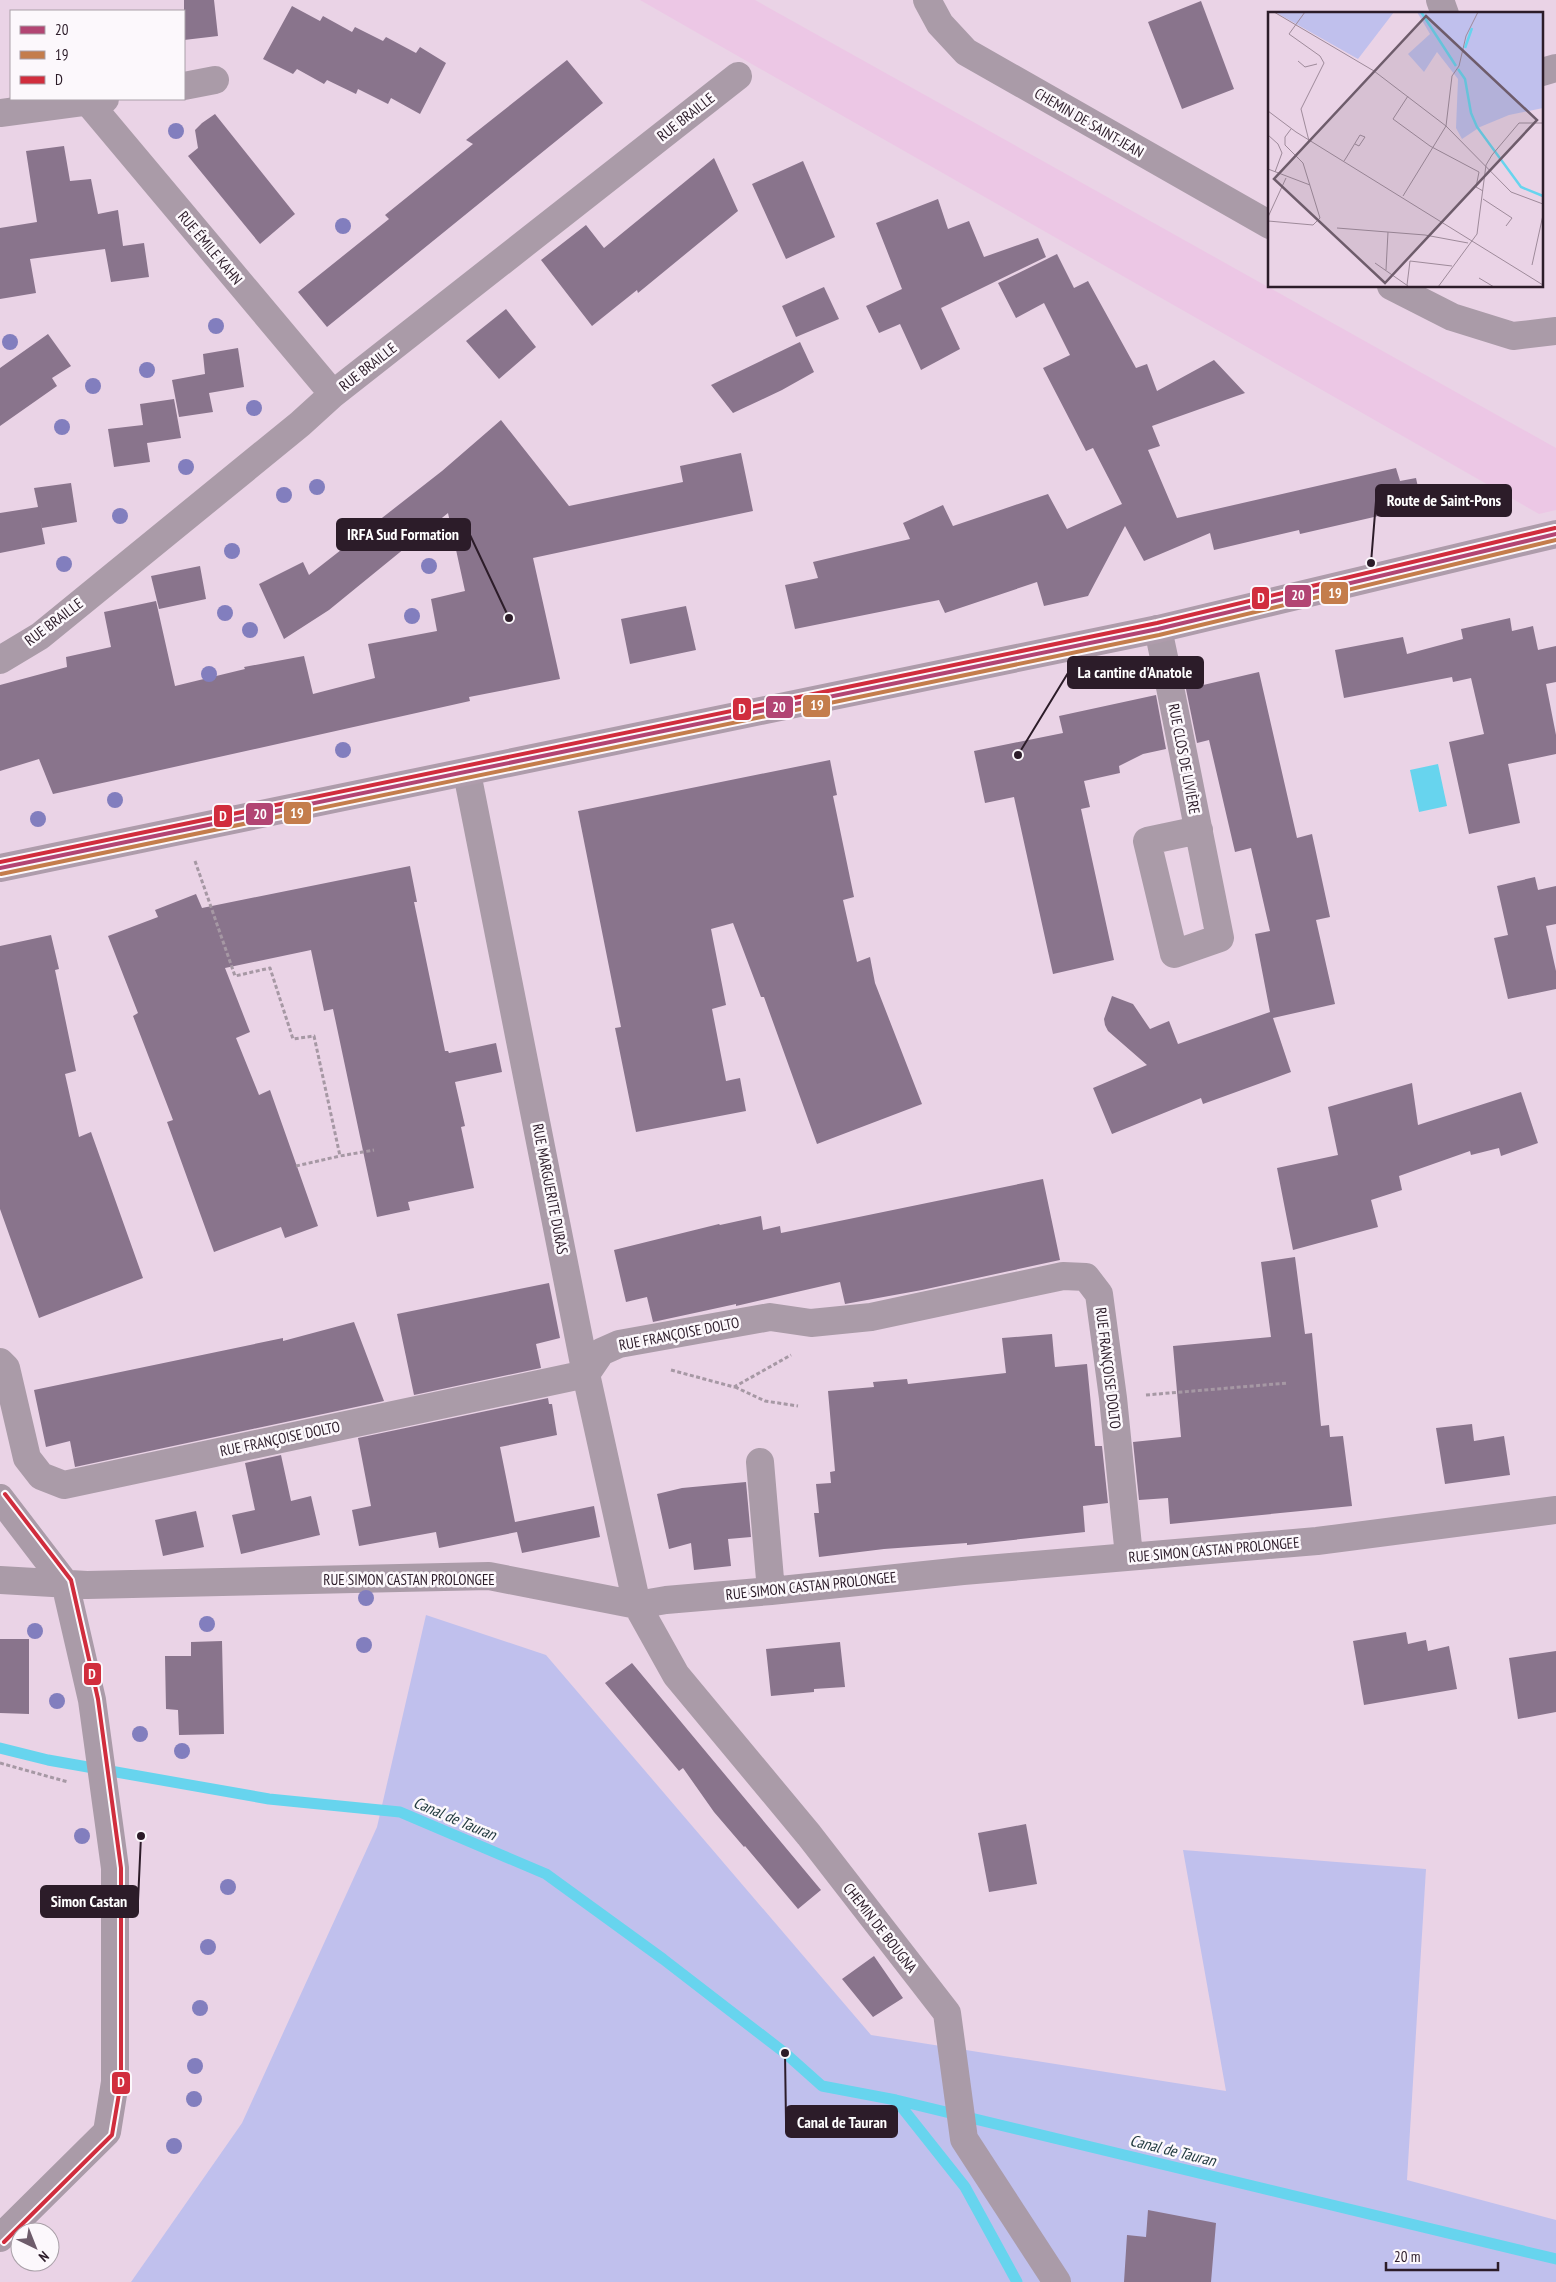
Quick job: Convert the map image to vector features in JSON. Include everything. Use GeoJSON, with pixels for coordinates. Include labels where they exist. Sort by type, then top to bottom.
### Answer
{"type":"FeatureCollection","features":[{"type":"Feature","properties":{"kind":"main road"},"geometry":{"type":"LineString","coordinates":[[0,868],[1158,629],[1556,534]]}},
{"type":"Feature","properties":{"kind":"street","name":"CHEMIN DE SAINT-JEAN"},"geometry":{"type":"LineString","coordinates":[[928,0],[940,24],[966,52],[1268,224]]}},
{"type":"Feature","properties":{"kind":"street"},"geometry":{"type":"LineString","coordinates":[[1440,0],[1444,12]]}},
{"type":"Feature","properties":{"kind":"street","name":"RUE BRAILLE"},"geometry":{"type":"LineString","coordinates":[[0,660],[40,636],[300,424],[333,394],[738,76]]}},
{"type":"Feature","properties":{"kind":"street"},"geometry":{"type":"LineString","coordinates":[[185,86],[215,80]]}},
{"type":"Feature","properties":{"kind":"street","name":"RUE ÉMILE KAHN"},"geometry":{"type":"LineString","coordinates":[[0,113],[97,100],[333,394]]}},
{"type":"Feature","properties":{"kind":"street"},"geometry":{"type":"LineString","coordinates":[[1244,212],[1268,203]]}},
{"type":"Feature","properties":{"kind":"street"},"geometry":{"type":"LineString","coordinates":[[1395,288],[1452,317],[1514,336],[1556,331]]}},
{"type":"Feature","properties":{"kind":"street","name":"RUE CLOS DE LIVIÈRE"},"geometry":{"type":"LineString","coordinates":[[1158,629],[1198,830]]}},
{"type":"Feature","properties":{"kind":"street","name":"RUE MARGUERITE DURAS"},"geometry":{"type":"LineString","coordinates":[[467,773],[586,1374],[637,1605]]}},
{"type":"Feature","properties":{"kind":"street","name":"RUE FRANÇOISE DOLTO"},"geometry":{"type":"LineString","coordinates":[[0,1362],[6,1368],[27,1458],[41,1476],[64,1485],[586,1374],[601,1352],[619,1344],[770,1317],[811,1323],[870,1317],[1063,1276],[1086,1276],[1099,1294],[1113,1398],[1129,1556]]}},
{"type":"Feature","properties":{"kind":"street"},"geometry":{"type":"LineString","coordinates":[[760,1462],[771,1591]]}},
{"type":"Feature","properties":{"kind":"street"},"geometry":{"type":"LineString","coordinates":[[0,1498],[65,1583],[92,1700],[115,1868],[115,2082],[107,2132],[0,2238]]}},
{"type":"Feature","properties":{"kind":"street","name":"RUE SIMON CASTAN PROLONGEE"},"geometry":{"type":"LineString","coordinates":[[0,1580],[97,1584],[489,1576],[637,1605],[666,1600],[1129,1556],[1317,1541],[1556,1510]]}},
{"type":"Feature","properties":{"kind":"street","name":"CHEMIN DE BOUGNA"},"geometry":{"type":"LineString","coordinates":[[637,1605],[676,1675],[809,1835],[947,2013],[964,2139],[1057,2282]]}},
{"type":"Feature","properties":{"kind":"path"},"geometry":{"type":"LineString","coordinates":[[183,830],[236,976],[270,968],[293,1039],[314,1036],[340,1156]]}},
{"type":"Feature","properties":{"kind":"path"},"geometry":{"type":"LineString","coordinates":[[296,1166],[374,1150]]}},
{"type":"Feature","properties":{"kind":"path"},"geometry":{"type":"LineString","coordinates":[[734,1387],[806,1347],[811,1323]]}},
{"type":"Feature","properties":{"kind":"path"},"geometry":{"type":"LineString","coordinates":[[663,1368],[734,1387],[765,1401],[798,1406]]}},
{"type":"Feature","properties":{"kind":"path"},"geometry":{"type":"LineString","coordinates":[[1113,1398],[1288,1383]]}},
{"type":"Feature","properties":{"kind":"path"},"geometry":{"type":"LineString","coordinates":[[0,1763],[65,1780],[106,1798]]}},
{"type":"Feature","properties":{"kind":"shaded area"},"geometry":{"type":"Polygon","coordinates":[[[640,0],[755,0],[1556,448],[1556,510],[1539,514],[640,0]]]}},
{"type":"Feature","properties":{"kind":"shaded area"},"geometry":{"type":"Polygon","coordinates":[[[1438,764],[1447,806],[1419,812],[1410,770],[1438,764]]]}},
{"type":"Feature","properties":{"kind":"shaded area"},"geometry":{"type":"Polygon","coordinates":[[[426,1615],[546,1655],[871,2035],[1226,2091],[1183,1850],[1426,1869],[1407,2180],[1556,2220],[1556,2282],[131,2282],[242,2123],[377,1827],[426,1615]]]}},
{"type":"Feature","properties":{"kind":"building"},"geometry":{"type":"Polygon","coordinates":[[[184,0],[214,0],[218,36],[185,40],[184,0]]]}},
{"type":"Feature","properties":{"kind":"building"},"geometry":{"type":"Polygon","coordinates":[[[1201,1],[1234,89],[1182,109],[1148,22],[1201,1]]]}},
{"type":"Feature","properties":{"kind":"building"},"geometry":{"type":"Polygon","coordinates":[[[292,6],[320,21],[323,16],[352,32],[355,27],[383,41],[386,37],[416,53],[420,47],[446,63],[420,114],[391,98],[388,104],[358,89],[356,94],[327,80],[324,84],[297,69],[293,74],[263,59],[292,6]]]}},
{"type":"Feature","properties":{"kind":"building"},"geometry":{"type":"Polygon","coordinates":[[[567,60],[603,103],[327,327],[298,292],[389,219],[385,215],[473,144],[466,140],[567,60]]]}},
{"type":"Feature","properties":{"kind":"building"},"geometry":{"type":"Polygon","coordinates":[[[215,114],[295,214],[260,244],[188,156],[198,148],[195,130],[215,114]]]}},
{"type":"Feature","properties":{"kind":"building"},"geometry":{"type":"Polygon","coordinates":[[[64,146],[70,181],[91,179],[98,214],[118,210],[123,246],[144,243],[149,277],[111,282],[105,249],[30,259],[36,293],[0,299],[0,228],[37,222],[26,151],[64,146]]]}},
{"type":"Feature","properties":{"kind":"building"},"geometry":{"type":"Polygon","coordinates":[[[714,158],[738,211],[638,293],[637,290],[592,326],[541,260],[586,225],[604,248],[714,158]]]}},
{"type":"Feature","properties":{"kind":"building"},"geometry":{"type":"Polygon","coordinates":[[[803,161],[835,237],[786,259],[752,184],[803,161]]]}},
{"type":"Feature","properties":{"kind":"building"},"geometry":{"type":"Polygon","coordinates":[[[938,199],[948,229],[969,221],[984,257],[1038,238],[1046,257],[941,308],[960,349],[921,370],[900,324],[879,333],[866,306],[902,289],[876,223],[938,199]]]}},
{"type":"Feature","properties":{"kind":"building"},"geometry":{"type":"Polygon","coordinates":[[[1057,254],[1074,288],[1088,281],[1136,368],[1147,364],[1157,391],[1214,360],[1245,393],[1152,426],[1160,446],[1148,450],[1177,518],[1396,468],[1400,481],[1416,478],[1422,506],[1300,534],[1299,530],[1214,550],[1210,533],[1144,561],[1125,526],[1088,596],[1044,606],[1037,582],[945,613],[939,600],[795,629],[785,585],[818,578],[813,562],[910,539],[903,523],[943,505],[953,526],[1048,494],[1067,529],[1122,504],[1093,448],[1086,451],[1043,368],[1070,355],[1044,303],[1016,318],[998,283],[1057,254]]]}},
{"type":"Feature","properties":{"kind":"building"},"geometry":{"type":"Polygon","coordinates":[[[824,287],[839,319],[796,337],[782,306],[824,287]]]}},
{"type":"Feature","properties":{"kind":"building"},"geometry":{"type":"Polygon","coordinates":[[[506,309],[536,347],[499,379],[466,341],[506,309]]]}},
{"type":"Feature","properties":{"kind":"building"},"geometry":{"type":"Polygon","coordinates":[[[48,334],[71,366],[52,378],[57,386],[0,426],[0,368],[48,334]]]}},
{"type":"Feature","properties":{"kind":"building"},"geometry":{"type":"Polygon","coordinates":[[[800,342],[814,372],[782,390],[733,413],[711,385],[800,342]]]}},
{"type":"Feature","properties":{"kind":"building"},"geometry":{"type":"Polygon","coordinates":[[[238,348],[244,387],[209,393],[213,412],[179,417],[172,380],[205,374],[203,354],[238,348]]]}},
{"type":"Feature","properties":{"kind":"building"},"geometry":{"type":"Polygon","coordinates":[[[174,399],[181,438],[147,443],[150,462],[114,467],[108,429],[143,425],[140,404],[174,399]]]}},
{"type":"Feature","properties":{"kind":"building"},"geometry":{"type":"Polygon","coordinates":[[[501,420],[569,506],[683,482],[680,466],[741,453],[753,511],[533,558],[560,679],[469,697],[470,701],[53,794],[39,759],[0,771],[0,685],[67,667],[66,657],[111,647],[104,612],[156,601],[175,686],[245,669],[244,667],[304,656],[313,694],[375,678],[368,644],[437,631],[431,599],[465,591],[448,513],[329,610],[284,639],[259,584],[303,562],[309,575],[442,471],[501,420]]]}},
{"type":"Feature","properties":{"kind":"building"},"geometry":{"type":"Polygon","coordinates":[[[71,483],[77,522],[42,528],[40,518],[45,544],[0,553],[0,513],[38,507],[34,488],[71,483]]]}},
{"type":"Feature","properties":{"kind":"building"},"geometry":{"type":"Polygon","coordinates":[[[200,566],[206,599],[159,609],[151,576],[200,566]]]}},
{"type":"Feature","properties":{"kind":"building"},"geometry":{"type":"Polygon","coordinates":[[[686,606],[696,650],[630,664],[621,619],[686,606]]]}},
{"type":"Feature","properties":{"kind":"building"},"geometry":{"type":"Polygon","coordinates":[[[1510,618],[1512,631],[1533,626],[1538,650],[1556,646],[1556,682],[1546,684],[1556,735],[1556,754],[1508,764],[1520,823],[1469,834],[1449,742],[1484,734],[1471,678],[1453,682],[1452,677],[1344,698],[1335,650],[1403,637],[1407,654],[1463,639],[1461,629],[1510,618]]]}},
{"type":"Feature","properties":{"kind":"building"},"geometry":{"type":"Polygon","coordinates":[[[1259,672],[1297,838],[1312,834],[1330,917],[1316,920],[1335,1004],[1273,1018],[1291,1072],[1203,1104],[1201,1098],[1112,1134],[1093,1088],[1147,1065],[1108,1031],[1104,1019],[1112,996],[1133,1004],[1150,1029],[1169,1021],[1178,1044],[1270,1012],[1255,934],[1270,931],[1251,848],[1235,852],[1209,740],[1197,743],[1186,689],[1259,672]]]}},
{"type":"Feature","properties":{"kind":"building"},"geometry":{"type":"Polygon","coordinates":[[[1156,695],[1166,749],[1143,754],[1119,766],[1120,773],[1084,781],[1090,807],[1081,809],[1114,960],[1053,974],[1014,797],[985,803],[974,751],[1063,733],[1059,716],[1156,695]]]}},
{"type":"Feature","properties":{"kind":"building"},"geometry":{"type":"Polygon","coordinates":[[[830,760],[837,795],[833,796],[854,897],[843,900],[857,962],[870,957],[875,983],[922,1104],[817,1144],[764,997],[761,997],[733,923],[711,929],[726,1005],[712,1009],[726,1081],[740,1078],[746,1111],[636,1132],[615,1028],[621,1027],[578,811],[830,760]]]}},
{"type":"Feature","properties":{"kind":"building"},"geometry":{"type":"Polygon","coordinates":[[[410,866],[417,902],[414,902],[445,1051],[449,1053],[496,1043],[502,1072],[455,1082],[465,1126],[461,1127],[474,1188],[408,1202],[410,1210],[377,1217],[333,1009],[324,1011],[311,950],[225,968],[250,1032],[236,1038],[259,1095],[270,1090],[318,1226],[285,1238],[281,1227],[214,1252],[167,1122],[173,1120],[133,1016],[138,1013],[108,936],[158,917],[155,910],[196,894],[202,908],[410,866]]]}},
{"type":"Feature","properties":{"kind":"building"},"geometry":{"type":"Polygon","coordinates":[[[1535,877],[1538,890],[1556,886],[1556,924],[1546,926],[1556,971],[1556,989],[1508,999],[1494,938],[1508,935],[1497,886],[1535,877]]]}},
{"type":"Feature","properties":{"kind":"building"},"geometry":{"type":"Polygon","coordinates":[[[51,935],[59,969],[55,970],[76,1071],[65,1074],[79,1137],[91,1132],[143,1278],[39,1318],[0,1209],[0,946],[51,935]]]}},
{"type":"Feature","properties":{"kind":"building"},"geometry":{"type":"Polygon","coordinates":[[[1412,1083],[1418,1125],[1521,1092],[1538,1143],[1501,1156],[1499,1148],[1471,1155],[1470,1151],[1399,1176],[1402,1190],[1371,1200],[1378,1227],[1293,1250],[1277,1168],[1338,1155],[1328,1107],[1412,1083]]]}},
{"type":"Feature","properties":{"kind":"building"},"geometry":{"type":"Polygon","coordinates":[[[1043,1179],[1060,1260],[922,1290],[845,1304],[840,1282],[736,1306],[736,1304],[653,1322],[647,1297],[626,1302],[614,1250],[719,1224],[761,1216],[763,1230],[780,1226],[781,1233],[1043,1179]]]}},
{"type":"Feature","properties":{"kind":"building"},"geometry":{"type":"Polygon","coordinates":[[[1295,1257],[1305,1334],[1312,1333],[1321,1426],[1329,1425],[1330,1437],[1343,1436],[1352,1506],[1170,1524],[1168,1498],[1139,1500],[1133,1442],[1181,1437],[1173,1346],[1271,1337],[1261,1262],[1295,1257]]]}},
{"type":"Feature","properties":{"kind":"building"},"geometry":{"type":"Polygon","coordinates":[[[549,1283],[560,1338],[536,1344],[541,1368],[414,1395],[397,1314],[549,1283]]]}},
{"type":"Feature","properties":{"kind":"building"},"geometry":{"type":"Polygon","coordinates":[[[354,1322],[384,1401],[75,1467],[70,1441],[46,1447],[34,1390],[283,1338],[283,1341],[354,1322]]]}},
{"type":"Feature","properties":{"kind":"building"},"geometry":{"type":"Polygon","coordinates":[[[1052,1334],[1055,1367],[1087,1364],[1095,1446],[1102,1446],[1108,1503],[1083,1506],[1085,1532],[967,1545],[967,1543],[884,1549],[819,1557],[814,1513],[819,1513],[816,1484],[831,1483],[830,1472],[835,1471],[828,1391],[874,1387],[873,1382],[907,1379],[908,1384],[1006,1373],[1002,1338],[1052,1334]]]}},
{"type":"Feature","properties":{"kind":"building"},"geometry":{"type":"Polygon","coordinates":[[[548,1398],[549,1404],[552,1404],[557,1435],[500,1447],[515,1522],[594,1506],[600,1537],[522,1553],[517,1532],[439,1548],[436,1532],[359,1546],[352,1510],[371,1506],[358,1438],[548,1398]]]}},
{"type":"Feature","properties":{"kind":"building"},"geometry":{"type":"Polygon","coordinates":[[[1472,1424],[1474,1441],[1504,1436],[1510,1475],[1445,1484],[1436,1428],[1472,1424]]]}},
{"type":"Feature","properties":{"kind":"building"},"geometry":{"type":"Polygon","coordinates":[[[281,1455],[291,1501],[311,1496],[320,1535],[241,1554],[232,1515],[255,1510],[245,1463],[281,1455]]]}},
{"type":"Feature","properties":{"kind":"building"},"geometry":{"type":"Polygon","coordinates":[[[746,1482],[751,1537],[728,1539],[731,1566],[694,1570],[691,1543],[669,1549],[657,1494],[682,1488],[746,1482]]]}},
{"type":"Feature","properties":{"kind":"building"},"geometry":{"type":"Polygon","coordinates":[[[196,1511],[204,1547],[163,1556],[155,1520],[196,1511]]]}},
{"type":"Feature","properties":{"kind":"building"},"geometry":{"type":"Polygon","coordinates":[[[1406,1632],[1408,1644],[1426,1640],[1428,1651],[1449,1646],[1457,1689],[1364,1705],[1353,1641],[1406,1632]]]}},
{"type":"Feature","properties":{"kind":"building"},"geometry":{"type":"Polygon","coordinates":[[[0,1639],[29,1639],[29,1714],[0,1713],[0,1639]]]}},
{"type":"Feature","properties":{"kind":"building"},"geometry":{"type":"Polygon","coordinates":[[[222,1641],[224,1734],[179,1735],[178,1710],[166,1709],[165,1656],[191,1656],[191,1642],[222,1641]]]}},
{"type":"Feature","properties":{"kind":"building"},"geometry":{"type":"Polygon","coordinates":[[[840,1642],[845,1687],[814,1689],[814,1692],[771,1696],[766,1649],[840,1642]]]}},
{"type":"Feature","properties":{"kind":"building"},"geometry":{"type":"Polygon","coordinates":[[[1556,1651],[1556,1712],[1518,1719],[1509,1658],[1556,1651]]]}},
{"type":"Feature","properties":{"kind":"building"},"geometry":{"type":"Polygon","coordinates":[[[632,1663],[821,1890],[798,1909],[714,1812],[683,1768],[679,1771],[605,1683],[632,1663]]]}},
{"type":"Feature","properties":{"kind":"building"},"geometry":{"type":"Polygon","coordinates":[[[1026,1824],[1037,1884],[989,1892],[978,1833],[1026,1824]]]}},
{"type":"Feature","properties":{"kind":"building"},"geometry":{"type":"Polygon","coordinates":[[[874,1956],[903,1998],[873,2017],[842,1979],[874,1956]]]}},
{"type":"Feature","properties":{"kind":"building"},"geometry":{"type":"Polygon","coordinates":[[[1148,2210],[1216,2223],[1211,2282],[1124,2282],[1127,2235],[1146,2237],[1148,2210]]]}},
{"type":"Feature","properties":{"kind":"waterway","name":"Canal de Tauran"},"geometry":{"type":"LineString","coordinates":[[0,1748],[48,1760],[269,1799],[400,1812],[546,1874],[663,1959],[785,2053],[822,2086],[896,2100],[1556,2259]]}},
{"type":"Feature","properties":{"kind":"waterway"},"geometry":{"type":"LineString","coordinates":[[896,2100],[965,2187],[1017,2282]]}},
{"type":"Feature","properties":{"kind":"transit line","name":"D"},"geometry":{"type":"LineString","coordinates":[[0,862],[1157,623],[1555,528]]}},
{"type":"Feature","properties":{"kind":"transit line","name":"20"},"geometry":{"type":"LineString","coordinates":[[0,868],[1158,629],[1556,534]]}},
{"type":"Feature","properties":{"kind":"transit line","name":"19"},"geometry":{"type":"LineString","coordinates":[[1,874],[1159,635],[1556,540]]}},
{"type":"Feature","properties":{"kind":"transit line","name":"D"},"geometry":{"type":"LineString","coordinates":[[4,2242],[112,2135],[121,2082],[121,1868],[98,1699],[71,1580],[5,1494]]}},
{"type":"Feature","properties":{"kind":"place","name":"Route de Saint-Pons"},"geometry":{"type":"Point","coordinates":[1371,563]}},
{"type":"Feature","properties":{"kind":"place","name":"IRFA Sud Formation"},"geometry":{"type":"Point","coordinates":[509,618]}},
{"type":"Feature","properties":{"kind":"place","name":"La cantine d'Anatole"},"geometry":{"type":"Point","coordinates":[1018,755]}},
{"type":"Feature","properties":{"kind":"place","name":"Simon Castan"},"geometry":{"type":"Point","coordinates":[141,1836]}},
{"type":"Feature","properties":{"kind":"place","name":"Canal de Tauran"},"geometry":{"type":"Point","coordinates":[785,2053]}}]}
